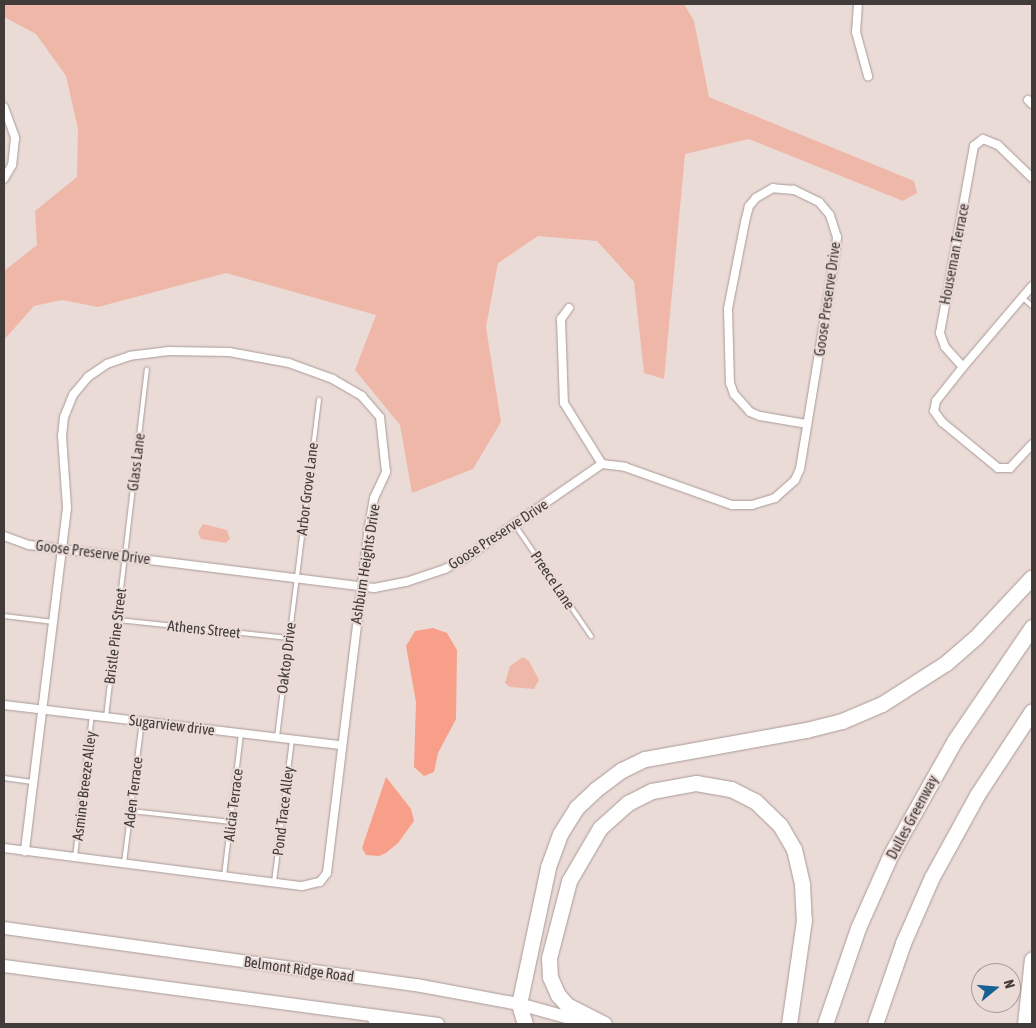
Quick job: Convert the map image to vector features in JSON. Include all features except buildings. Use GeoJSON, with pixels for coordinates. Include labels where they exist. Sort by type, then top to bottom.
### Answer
{"type":"FeatureCollection","features":[{"type":"Feature","properties":{"kind":"highway"},"geometry":{"type":"LineString","coordinates":[[525,1024],[519,1004],[548,867],[560,834],[576,808],[595,790],[622,770],[646,760],[806,730],[842,720],[882,704],[946,663],[975,638],[1030,579],[1032,564]]}},
{"type":"Feature","properties":{"kind":"highway","name":"Dulles Greenway"},"geometry":{"type":"LineString","coordinates":[[825,1024],[858,928],[900,838],[960,732],[1032,627]]}},
{"type":"Feature","properties":{"kind":"highway"},"geometry":{"type":"LineString","coordinates":[[875,1024],[903,944],[932,877],[976,795],[1032,711]]}},
{"type":"Feature","properties":{"kind":"highway"},"geometry":{"type":"LineString","coordinates":[[604,1024],[567,1004],[558,995],[550,977],[549,958],[569,881],[600,828],[628,803],[661,789],[696,783],[731,789],[755,801],[780,825],[794,848],[802,885],[804,920],[789,1024]]}},
{"type":"Feature","properties":{"kind":"highway"},"geometry":{"type":"LineString","coordinates":[[1026,1024],[1032,959]]}},
{"type":"Feature","properties":{"kind":"highway"},"geometry":{"type":"LineString","coordinates":[[375,1018],[390,1024]]}},
{"type":"Feature","properties":{"kind":"main road","name":"Belmont Ridge Road"},"geometry":{"type":"LineString","coordinates":[[4,928],[416,985],[519,1004],[591,1024]]}},
{"type":"Feature","properties":{"kind":"main road"},"geometry":{"type":"LineString","coordinates":[[4,966],[375,1018],[438,1024]]}},
{"type":"Feature","properties":{"kind":"street"},"geometry":{"type":"LineString","coordinates":[[858,4],[856,32],[868,76]]}},
{"type":"Feature","properties":{"kind":"street"},"geometry":{"type":"LineString","coordinates":[[4,107],[15,138],[12,165],[4,179]]}},
{"type":"Feature","properties":{"kind":"street","name":"Houseman Terrace"},"geometry":{"type":"LineString","coordinates":[[963,367],[945,347],[940,334],[973,151],[977,142],[983,139],[1003,148],[1032,178]]}},
{"type":"Feature","properties":{"kind":"street","name":"Goose Preserve Drive"},"geometry":{"type":"LineString","coordinates":[[4,536],[28,545],[124,555],[374,588],[406,582],[446,569],[515,525],[602,464],[624,468],[732,505],[764,503],[775,498],[795,480],[800,468],[808,424],[837,237],[830,215],[818,202],[794,190],[774,188],[756,198],[749,206],[745,222],[728,309],[729,371],[734,394],[750,412],[760,416],[808,424]]}},
{"type":"Feature","properties":{"kind":"street"},"geometry":{"type":"LineString","coordinates":[[1032,286],[936,401],[934,412],[942,422],[993,466],[1002,469],[1015,464],[1032,444]]}},
{"type":"Feature","properties":{"kind":"street"},"geometry":{"type":"LineString","coordinates":[[568,308],[561,319],[564,403],[602,464]]}},
{"type":"Feature","properties":{"kind":"street","name":"Ashburn Heights Drive"},"geometry":{"type":"LineString","coordinates":[[4,848],[25,851],[75,857],[124,864],[274,882],[312,885],[320,882],[327,873],[360,586],[374,498],[386,472],[380,417],[362,396],[333,379],[290,363],[229,352],[170,351],[130,356],[96,369],[80,386],[64,417],[62,436],[67,500],[63,549],[25,851]]}},
{"type":"Feature","properties":{"kind":"street","name":"Sugarview drive"},"geometry":{"type":"LineString","coordinates":[[4,705],[341,745]]}},
{"type":"Feature","properties":{"kind":"lane"},"geometry":{"type":"LineString","coordinates":[[1023,298],[1032,306]]}},
{"type":"Feature","properties":{"kind":"lane","name":"Glass Lane"},"geometry":{"type":"LineString","coordinates":[[124,555],[147,369]]}},
{"type":"Feature","properties":{"kind":"lane","name":"Arbor Grove Lane"},"geometry":{"type":"LineString","coordinates":[[296,578],[319,400]]}},
{"type":"Feature","properties":{"kind":"lane","name":"Preece Lane"},"geometry":{"type":"LineString","coordinates":[[515,525],[591,636]]}},
{"type":"Feature","properties":{"kind":"lane","name":"Bristle Pine Street"},"geometry":{"type":"LineString","coordinates":[[106,717],[124,555]]}},
{"type":"Feature","properties":{"kind":"lane","name":"Oaktop Drive"},"geometry":{"type":"LineString","coordinates":[[277,737],[296,578]]}},
{"type":"Feature","properties":{"kind":"lane"},"geometry":{"type":"LineString","coordinates":[[4,616],[54,622]]}},
{"type":"Feature","properties":{"kind":"lane","name":"Athens Street"},"geometry":{"type":"LineString","coordinates":[[118,620],[289,638]]}},
{"type":"Feature","properties":{"kind":"lane","name":"Asmine Breeze Alley"},"geometry":{"type":"LineString","coordinates":[[75,857],[92,716]]}},
{"type":"Feature","properties":{"kind":"lane","name":"Aden Terrace"},"geometry":{"type":"LineString","coordinates":[[124,864],[142,722]]}},
{"type":"Feature","properties":{"kind":"lane","name":"Alicia Terrace"},"geometry":{"type":"LineString","coordinates":[[224,876],[242,733]]}},
{"type":"Feature","properties":{"kind":"lane","name":"Pond Trace Alley"},"geometry":{"type":"LineString","coordinates":[[274,882],[292,739]]}},
{"type":"Feature","properties":{"kind":"lane"},"geometry":{"type":"LineString","coordinates":[[4,778],[34,782]]}},
{"type":"Feature","properties":{"kind":"lane"},"geometry":{"type":"LineString","coordinates":[[131,811],[231,822]]}},
{"type":"Feature","properties":{"kind":"shaded area"},"geometry":{"type":"Polygon","coordinates":[[[4,4],[684,4],[694,21],[709,97],[914,181],[917,193],[903,201],[749,139],[685,154],[664,379],[644,373],[634,282],[597,241],[538,236],[498,263],[486,327],[501,422],[473,469],[412,493],[400,425],[355,370],[376,315],[226,273],[98,307],[62,300],[34,306],[4,340],[4,271],[37,245],[35,211],[77,177],[78,129],[66,76],[36,34],[4,17],[4,4]]]}},
{"type":"Feature","properties":{"kind":"shaded area"},"geometry":{"type":"Polygon","coordinates":[[[203,524],[227,530],[230,539],[226,543],[201,539],[198,532],[203,524]]]}},
{"type":"Feature","properties":{"kind":"shaded area"},"geometry":{"type":"Polygon","coordinates":[[[433,628],[447,633],[457,650],[456,719],[438,753],[434,772],[424,776],[414,767],[416,702],[406,646],[415,631],[433,628]]]}},
{"type":"Feature","properties":{"kind":"shaded area"},"geometry":{"type":"Polygon","coordinates":[[[523,657],[529,661],[539,680],[534,689],[510,687],[505,683],[510,666],[523,657]]]}},
{"type":"Feature","properties":{"kind":"shaded area"},"geometry":{"type":"Polygon","coordinates":[[[386,777],[411,809],[414,821],[398,843],[386,853],[379,856],[366,855],[362,848],[386,777]]]}}]}
